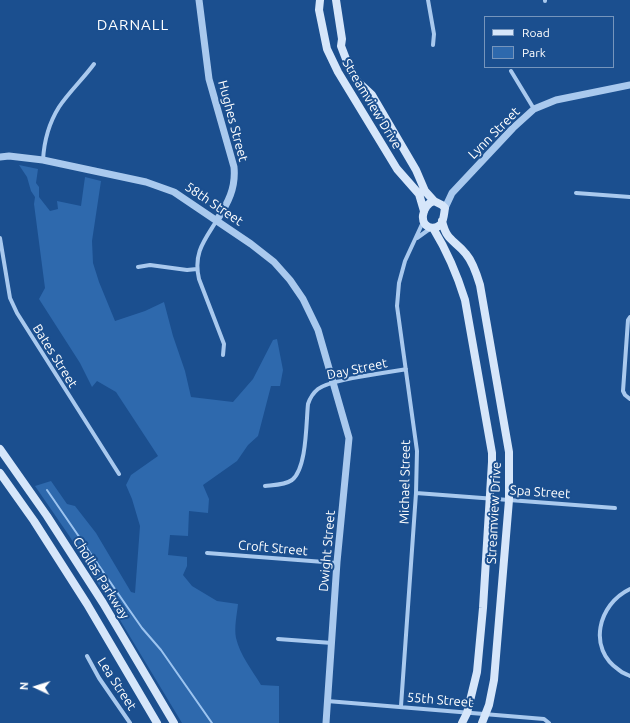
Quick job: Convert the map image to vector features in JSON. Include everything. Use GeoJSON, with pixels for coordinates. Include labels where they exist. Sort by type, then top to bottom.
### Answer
{"type":"FeatureCollection","features":[{"type":"Feature","properties":{"kind":"main road","name":"Streamview Drive"},"geometry":{"type":"LineString","coordinates":[[320,0],[319,10],[327,49],[338,72],[397,170],[419,194],[424,211]]}},
{"type":"Feature","properties":{"kind":"main road","name":"Streamview Drive"},"geometry":{"type":"LineString","coordinates":[[336,0],[342,46],[346,59],[357,81],[372,95],[416,170],[426,192],[435,202]]}},
{"type":"Feature","properties":{"kind":"main road"},"geometry":{"type":"LineString","coordinates":[[435,202],[445,208],[442,221],[438,227],[432,228],[423,222],[424,211],[427,204],[435,202]]}},
{"type":"Feature","properties":{"kind":"main road","name":"Streamview Drive"},"geometry":{"type":"LineString","coordinates":[[442,221],[448,238],[466,254],[480,285],[509,452],[509,500],[494,680],[486,714],[482,723]]}},
{"type":"Feature","properties":{"kind":"main road","name":"Streamview Drive"},"geometry":{"type":"LineString","coordinates":[[432,228],[442,242],[459,280],[465,300],[492,453],[483,608],[477,672],[467,713],[462,723]]}},
{"type":"Feature","properties":{"kind":"main road","name":"Chollas Parkway"},"geometry":{"type":"LineString","coordinates":[[0,449],[48,516],[103,603],[174,723]]}},
{"type":"Feature","properties":{"kind":"main road","name":"Chollas Parkway"},"geometry":{"type":"LineString","coordinates":[[0,473],[34,521],[87,604],[157,723]]}},
{"type":"Feature","properties":{"kind":"street","name":"Hughes Street"},"geometry":{"type":"LineString","coordinates":[[199,0],[209,79],[234,167],[232,193],[200,247],[197,269],[199,279],[224,344],[223,355]]}},
{"type":"Feature","properties":{"kind":"street"},"geometry":{"type":"LineString","coordinates":[[428,0],[434,34],[433,45]]}},
{"type":"Feature","properties":{"kind":"street"},"geometry":{"type":"LineString","coordinates":[[43,160],[49,127],[59,107],[94,64]]}},
{"type":"Feature","properties":{"kind":"street"},"geometry":{"type":"LineString","coordinates":[[511,72],[534,110]]}},
{"type":"Feature","properties":{"kind":"street","name":"Lynn Street"},"geometry":{"type":"LineString","coordinates":[[445,208],[452,194],[513,128],[534,110],[556,100],[630,85]]}},
{"type":"Feature","properties":{"kind":"street","name":"58th Street"},"geometry":{"type":"LineString","coordinates":[[0,157],[9,156],[43,160],[155,184],[174,192],[217,220],[274,262],[297,289],[309,309],[318,330],[333,383]]}},
{"type":"Feature","properties":{"kind":"street"},"geometry":{"type":"LineString","coordinates":[[576,193],[630,198]]}},
{"type":"Feature","properties":{"kind":"street","name":"Lynn Street"},"geometry":{"type":"LineString","coordinates":[[435,202],[452,194]]}},
{"type":"Feature","properties":{"kind":"street","name":"Michael Street"},"geometry":{"type":"LineString","coordinates":[[401,706],[418,451],[398,323],[397,297],[405,261],[417,238],[423,222]]}},
{"type":"Feature","properties":{"kind":"street","name":"Michael Street"},"geometry":{"type":"LineString","coordinates":[[417,238],[432,228]]}},
{"type":"Feature","properties":{"kind":"street","name":"Bates Street"},"geometry":{"type":"LineString","coordinates":[[0,238],[10,298],[17,313],[118,474]]}},
{"type":"Feature","properties":{"kind":"street"},"geometry":{"type":"LineString","coordinates":[[138,268],[150,265],[187,270],[197,269]]}},
{"type":"Feature","properties":{"kind":"street"},"geometry":{"type":"LineString","coordinates":[[629,398],[623,391],[628,320],[630,317]]}},
{"type":"Feature","properties":{"kind":"street","name":"Day Street"},"geometry":{"type":"LineString","coordinates":[[265,486],[286,483],[292,480],[298,473],[303,463],[308,404],[311,396],[320,388],[333,383],[406,369]]}},
{"type":"Feature","properties":{"kind":"street","name":"Dwight Street"},"geometry":{"type":"LineString","coordinates":[[326,723],[337,563],[349,438],[333,383]]}},
{"type":"Feature","properties":{"kind":"street","name":"Spa Street"},"geometry":{"type":"LineString","coordinates":[[416,493],[615,508]]}},
{"type":"Feature","properties":{"kind":"street","name":"Croft Street"},"geometry":{"type":"LineString","coordinates":[[207,553],[337,563]]}},
{"type":"Feature","properties":{"kind":"street"},"geometry":{"type":"LineString","coordinates":[[630,589],[622,593],[612,602],[604,614],[600,628],[600,643],[602,651],[618,670],[630,676]]}},
{"type":"Feature","properties":{"kind":"street"},"geometry":{"type":"LineString","coordinates":[[278,639],[332,643]]}},
{"type":"Feature","properties":{"kind":"street","name":"Lea Street"},"geometry":{"type":"LineString","coordinates":[[87,656],[99,678],[130,723]]}},
{"type":"Feature","properties":{"kind":"street","name":"55th Street"},"geometry":{"type":"LineString","coordinates":[[327,701],[544,719],[550,723]]}},
{"type":"Feature","properties":{"kind":"green space"},"geometry":{"type":"Polygon","coordinates":[[[19,165],[38,169],[36,183],[39,187],[39,197],[50,211],[58,209],[57,201],[81,206],[85,177],[101,181],[92,241],[93,263],[115,321],[145,311],[164,302],[173,336],[185,371],[191,397],[233,402],[253,379],[273,340],[277,339],[283,370],[280,386],[271,386],[258,436],[248,445],[237,461],[203,485],[209,499],[208,513],[189,511],[188,536],[170,535],[168,555],[187,557],[187,566],[183,575],[192,586],[217,601],[238,604],[235,629],[240,650],[261,685],[279,686],[279,723],[182,723],[70,537],[35,486],[51,481],[67,504],[75,506],[96,533],[131,592],[135,593],[140,526],[126,485],[131,475],[158,456],[116,392],[97,381],[92,387],[80,363],[39,299],[45,288],[34,204],[35,197],[31,191],[27,177],[19,165]]]}},
{"type":"Feature","properties":{"kind":"waterway"},"geometry":{"type":"LineString","coordinates":[[47,490],[142,628],[161,650],[212,723]]}},
{"type":"Feature","properties":{"kind":"district","name":"DARNALL"},"geometry":{"type":"Point","coordinates":[133,25]}}]}
